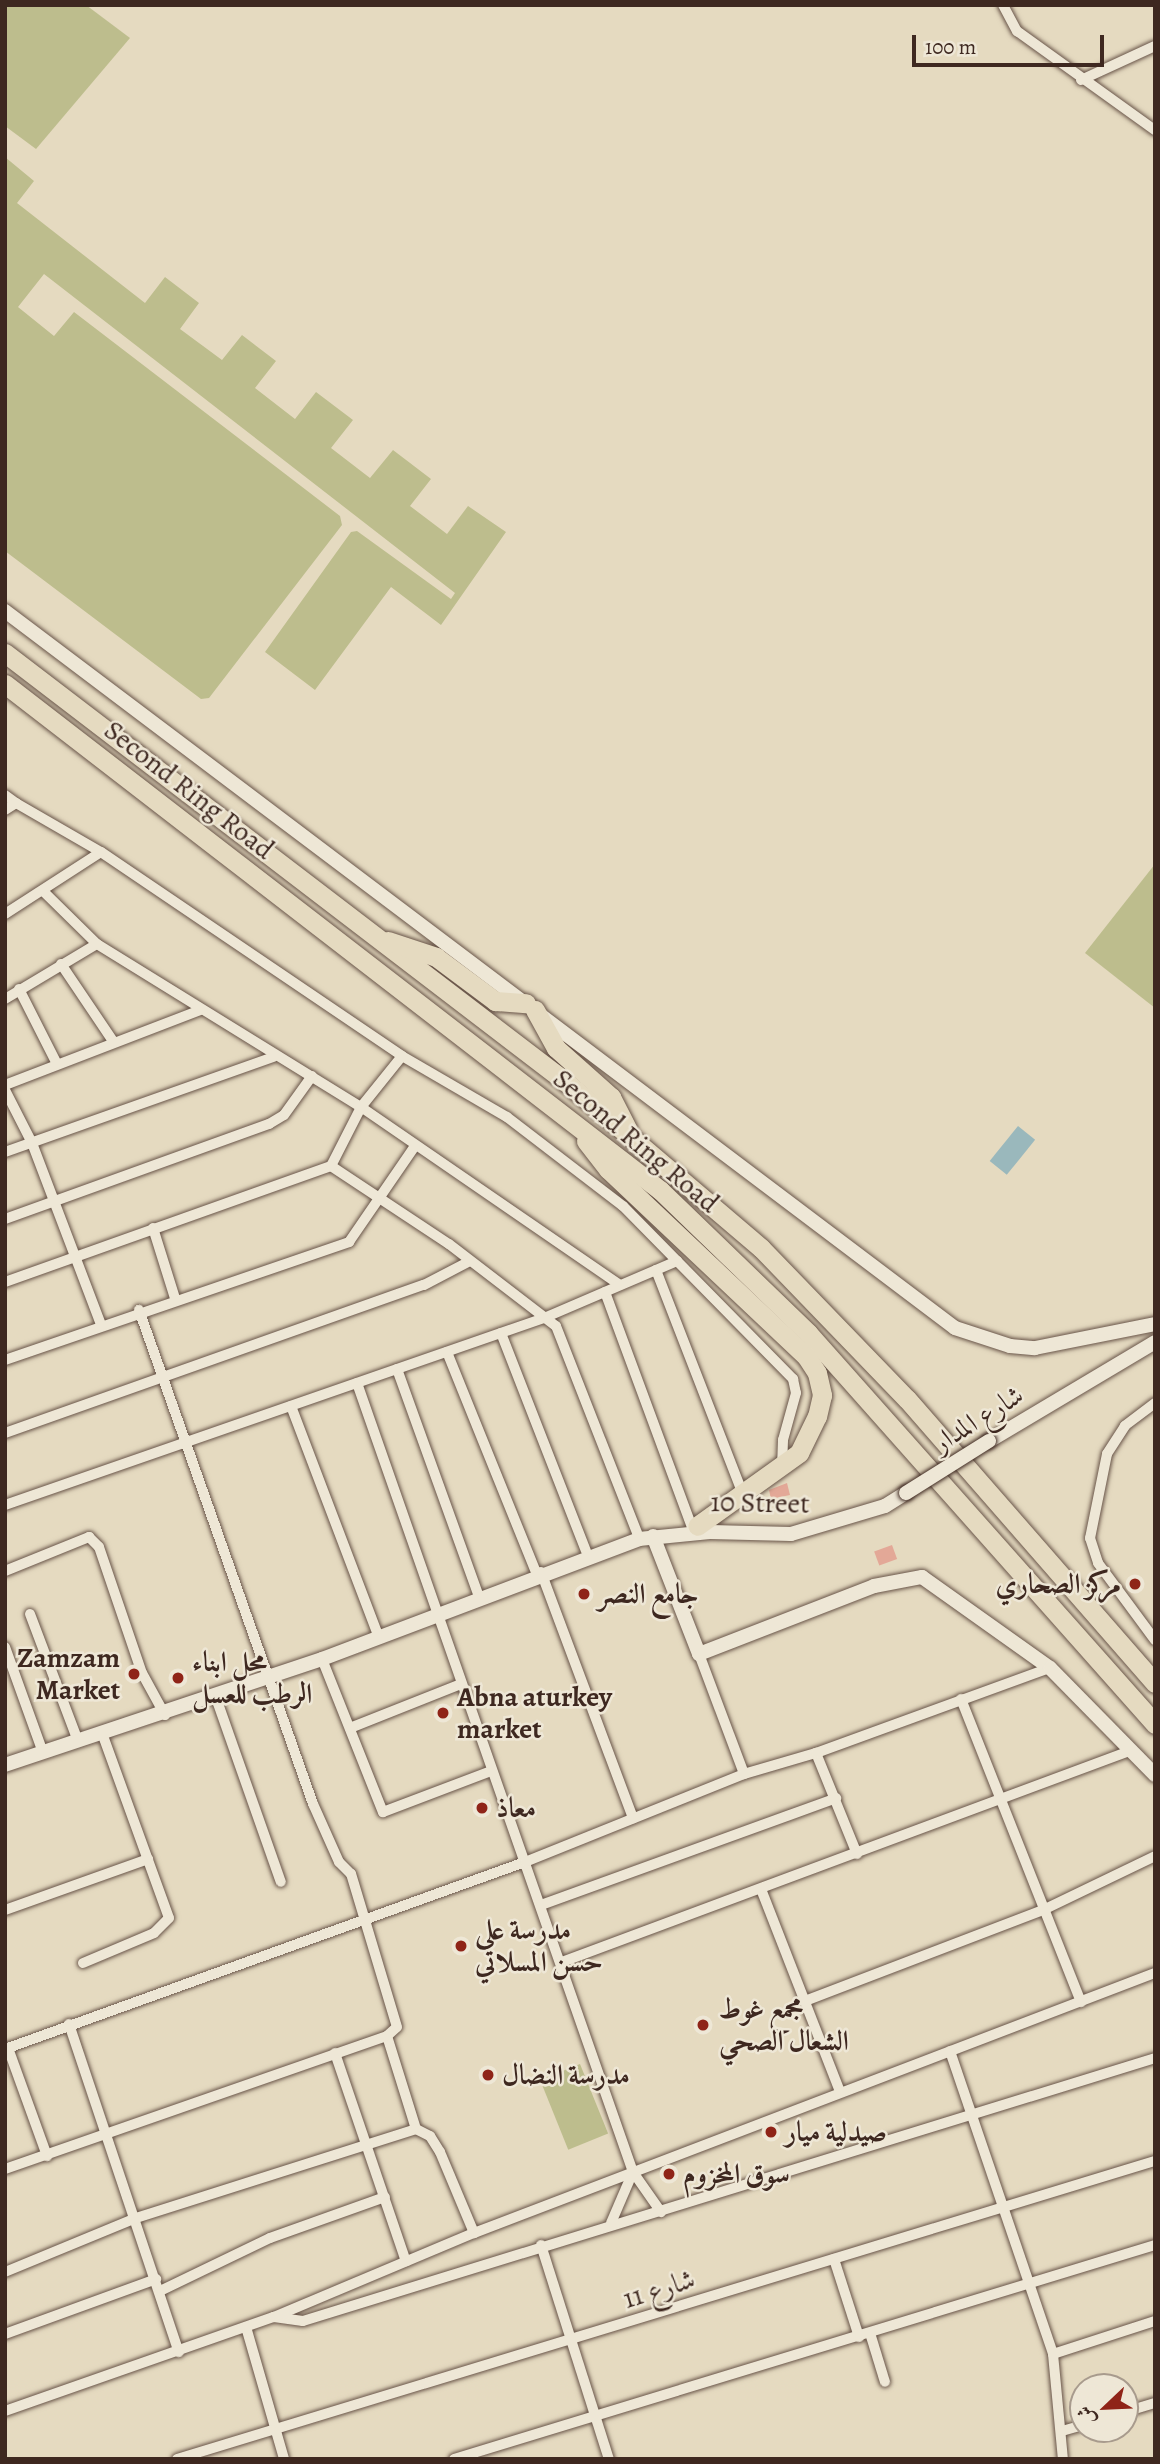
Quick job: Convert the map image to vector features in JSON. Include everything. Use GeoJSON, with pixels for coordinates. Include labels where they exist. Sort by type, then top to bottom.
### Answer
{"type":"FeatureCollection","features":[{"type":"Feature","properties":{"kind":"highway","name":"Second Ring Road"},"geometry":{"type":"LineString","coordinates":[[5,653],[377,937],[631,1136],[761,1248],[844,1330],[1155,1683]]}},
{"type":"Feature","properties":{"kind":"highway","name":"Second Ring Road"},"geometry":{"type":"LineString","coordinates":[[5,684],[660,1190],[808,1333],[1155,1724]]}},
{"type":"Feature","properties":{"kind":"highway"},"geometry":{"type":"LineString","coordinates":[[377,937],[436,957],[495,1001],[531,1007],[556,1048],[611,1097],[631,1136]]}},
{"type":"Feature","properties":{"kind":"highway"},"geometry":{"type":"LineString","coordinates":[[568,1118],[608,1169],[812,1364],[821,1395],[810,1437],[782,1466],[695,1526]]}},
{"type":"Feature","properties":{"kind":"main road"},"geometry":{"type":"LineString","coordinates":[[5,611],[955,1328],[1010,1346],[1035,1348],[1155,1324]]}},
{"type":"Feature","properties":{"kind":"main road","name":"شارع المدار"},"geometry":{"type":"LineString","coordinates":[[823,1528],[906,1493],[1155,1342]]}},
{"type":"Feature","properties":{"kind":"main road","name":"10 Street"},"geometry":{"type":"LineString","coordinates":[[5,1765],[103,1736],[162,1711],[435,1612],[637,1533],[695,1526],[823,1528]]}},
{"type":"Feature","properties":{"kind":"main road","name":"10 Street"},"geometry":{"type":"LineString","coordinates":[[5,1757],[215,1695],[267,1673],[322,1659],[538,1571],[653,1536],[791,1534],[823,1528]]}},
{"type":"Feature","properties":{"kind":"main road"},"geometry":{"type":"LineString","coordinates":[[653,1536],[699,1654],[885,1582],[922,1577],[1050,1668],[1155,1775]]}},
{"type":"Feature","properties":{"kind":"street"},"geometry":{"type":"LineString","coordinates":[[1003,5],[1017,31],[1081,80],[1155,130]]}},
{"type":"Feature","properties":{"kind":"street"},"geometry":{"type":"LineString","coordinates":[[1081,80],[1155,46]]}},
{"type":"Feature","properties":{"kind":"street"},"geometry":{"type":"LineString","coordinates":[[5,795],[101,852],[402,1056],[507,1117],[572,1163],[677,1261],[796,1385],[782,1466]]}},
{"type":"Feature","properties":{"kind":"street"},"geometry":{"type":"LineString","coordinates":[[5,810],[16,803]]}},
{"type":"Feature","properties":{"kind":"street"},"geometry":{"type":"LineString","coordinates":[[5,914],[101,852]]}},
{"type":"Feature","properties":{"kind":"street"},"geometry":{"type":"LineString","coordinates":[[43,891],[97,944],[274,1057],[312,1076],[362,1107],[620,1285]]}},
{"type":"Feature","properties":{"kind":"street"},"geometry":{"type":"LineString","coordinates":[[5,999],[97,944]]}},
{"type":"Feature","properties":{"kind":"street"},"geometry":{"type":"LineString","coordinates":[[61,964],[113,1041]]}},
{"type":"Feature","properties":{"kind":"street"},"geometry":{"type":"LineString","coordinates":[[19,989],[57,1064]]}},
{"type":"Feature","properties":{"kind":"street"},"geometry":{"type":"LineString","coordinates":[[101,1325],[72,1257],[55,1201],[32,1143],[5,1087],[113,1041],[200,1010]]}},
{"type":"Feature","properties":{"kind":"street"},"geometry":{"type":"LineString","coordinates":[[5,1282],[331,1166],[362,1107],[402,1056]]}},
{"type":"Feature","properties":{"kind":"street"},"geometry":{"type":"LineString","coordinates":[[5,1153],[274,1057]]}},
{"type":"Feature","properties":{"kind":"street"},"geometry":{"type":"LineString","coordinates":[[5,1219],[269,1124],[284,1115],[312,1076]]}},
{"type":"Feature","properties":{"kind":"street"},"geometry":{"type":"LineString","coordinates":[[5,1360],[139,1310],[343,1245],[360,1231],[379,1196],[415,1146]]}},
{"type":"Feature","properties":{"kind":"street"},"geometry":{"type":"LineString","coordinates":[[331,1166],[379,1196],[556,1326],[637,1533]]}},
{"type":"Feature","properties":{"kind":"street"},"geometry":{"type":"LineString","coordinates":[[153,1228],[176,1298]]}},
{"type":"Feature","properties":{"kind":"street"},"geometry":{"type":"LineString","coordinates":[[5,1505],[185,1439],[291,1406],[544,1318],[677,1261]]}},
{"type":"Feature","properties":{"kind":"street"},"geometry":{"type":"LineString","coordinates":[[5,1433],[424,1285],[468,1262]]}},
{"type":"Feature","properties":{"kind":"street"},"geometry":{"type":"LineString","coordinates":[[656,1270],[742,1492]]}},
{"type":"Feature","properties":{"kind":"street"},"geometry":{"type":"LineString","coordinates":[[605,1292],[695,1526]]}},
{"type":"Feature","properties":{"kind":"street"},"geometry":{"type":"LineString","coordinates":[[5,2169],[106,2137],[387,2036],[397,2020],[351,1874],[340,1862],[313,1804],[139,1310]]}},
{"type":"Feature","properties":{"kind":"street"},"geometry":{"type":"LineString","coordinates":[[501,1333],[586,1551]]}},
{"type":"Feature","properties":{"kind":"street"},"geometry":{"type":"LineString","coordinates":[[447,1352],[538,1571],[634,1818]]}},
{"type":"Feature","properties":{"kind":"street"},"geometry":{"type":"LineString","coordinates":[[397,1369],[478,1594]]}},
{"type":"Feature","properties":{"kind":"street"},"geometry":{"type":"LineString","coordinates":[[357,1383],[435,1612],[562,1962],[632,2172],[661,2212]]}},
{"type":"Feature","properties":{"kind":"street"},"geometry":{"type":"LineString","coordinates":[[1155,1404],[1125,1426],[1107,1454],[1090,1538],[1098,1563],[1155,1640]]}},
{"type":"Feature","properties":{"kind":"street"},"geometry":{"type":"LineString","coordinates":[[291,1406],[377,1632]]}},
{"type":"Feature","properties":{"kind":"street"},"geometry":{"type":"LineString","coordinates":[[5,1571],[89,1537],[99,1547],[162,1711]]}},
{"type":"Feature","properties":{"kind":"street"},"geometry":{"type":"LineString","coordinates":[[30,1614],[76,1736]]}},
{"type":"Feature","properties":{"kind":"street"},"geometry":{"type":"LineString","coordinates":[[5,1647],[41,1746]]}},
{"type":"Feature","properties":{"kind":"street"},"geometry":{"type":"LineString","coordinates":[[699,1654],[744,1774]]}},
{"type":"Feature","properties":{"kind":"street"},"geometry":{"type":"LineString","coordinates":[[322,1659],[383,1812],[492,1770]]}},
{"type":"Feature","properties":{"kind":"street"},"geometry":{"type":"LineString","coordinates":[[47,2156],[7,2049],[69,2024],[526,1861],[744,1774],[816,1753],[1050,1668]]}},
{"type":"Feature","properties":{"kind":"street"},"geometry":{"type":"LineString","coordinates":[[350,1728],[461,1684]]}},
{"type":"Feature","properties":{"kind":"street"},"geometry":{"type":"LineString","coordinates":[[215,1695],[281,1882]]}},
{"type":"Feature","properties":{"kind":"street"},"geometry":{"type":"LineString","coordinates":[[961,1699],[1005,1800],[1043,1910],[1081,2002]]}},
{"type":"Feature","properties":{"kind":"street"},"geometry":{"type":"LineString","coordinates":[[83,1963],[154,1933],[169,1917],[103,1736]]}},
{"type":"Feature","properties":{"kind":"street"},"geometry":{"type":"LineString","coordinates":[[562,1962],[1005,1800],[1132,1750]]}},
{"type":"Feature","properties":{"kind":"street"},"geometry":{"type":"LineString","coordinates":[[816,1753],[857,1854]]}},
{"type":"Feature","properties":{"kind":"street"},"geometry":{"type":"LineString","coordinates":[[541,1905],[836,1798]]}},
{"type":"Feature","properties":{"kind":"street"},"geometry":{"type":"LineString","coordinates":[[805,2001],[1043,1910],[1155,1856]]}},
{"type":"Feature","properties":{"kind":"street"},"geometry":{"type":"LineString","coordinates":[[5,1910],[148,1860]]}},
{"type":"Feature","properties":{"kind":"street"},"geometry":{"type":"LineString","coordinates":[[761,1888],[840,2092]]}},
{"type":"Feature","properties":{"kind":"street"},"geometry":{"type":"LineString","coordinates":[[5,2412],[274,2317],[474,2233],[1155,1973]]}},
{"type":"Feature","properties":{"kind":"street"},"geometry":{"type":"LineString","coordinates":[[69,2024],[179,2352]]}},
{"type":"Feature","properties":{"kind":"street"},"geometry":{"type":"LineString","coordinates":[[387,2036],[416,2129]]}},
{"type":"Feature","properties":{"kind":"street"},"geometry":{"type":"LineString","coordinates":[[950,2051],[1006,2206],[1053,2354],[1062,2431],[1060,2457]]}},
{"type":"Feature","properties":{"kind":"street"},"geometry":{"type":"LineString","coordinates":[[335,2053],[406,2261]]}},
{"type":"Feature","properties":{"kind":"street"},"geometry":{"type":"LineString","coordinates":[[274,2317],[303,2321],[611,2223],[661,2212],[1155,2058]]}},
{"type":"Feature","properties":{"kind":"street"},"geometry":{"type":"LineString","coordinates":[[5,2272],[136,2218],[416,2129],[430,2136],[439,2152],[474,2233]]}},
{"type":"Feature","properties":{"kind":"street","name":"شارع 11"},"geometry":{"type":"LineString","coordinates":[[177,2459],[1155,2161]]}},
{"type":"Feature","properties":{"kind":"street"},"geometry":{"type":"LineString","coordinates":[[611,2223],[632,2172]]}},
{"type":"Feature","properties":{"kind":"street"},"geometry":{"type":"LineString","coordinates":[[160,2291],[270,2238],[385,2197]]}},
{"type":"Feature","properties":{"kind":"street"},"geometry":{"type":"LineString","coordinates":[[541,2245],[609,2459]]}},
{"type":"Feature","properties":{"kind":"street"},"geometry":{"type":"LineString","coordinates":[[454,2459],[1155,2245]]}},
{"type":"Feature","properties":{"kind":"street"},"geometry":{"type":"LineString","coordinates":[[834,2259],[859,2337]]}},
{"type":"Feature","properties":{"kind":"street"},"geometry":{"type":"LineString","coordinates":[[5,2334],[156,2279]]}},
{"type":"Feature","properties":{"kind":"street"},"geometry":{"type":"LineString","coordinates":[[1053,2354],[1155,2321]]}},
{"type":"Feature","properties":{"kind":"street"},"geometry":{"type":"LineString","coordinates":[[246,2327],[284,2459]]}},
{"type":"Feature","properties":{"kind":"street"},"geometry":{"type":"LineString","coordinates":[[870,2333],[885,2382]]}},
{"type":"Feature","properties":{"kind":"street"},"geometry":{"type":"LineString","coordinates":[[1062,2431],[1069,2429]]}},
{"type":"Feature","properties":{"kind":"green space"},"geometry":{"type":"Polygon","coordinates":[[[5,5],[86,5],[130,38],[36,149],[5,126],[5,5]]]}},
{"type":"Feature","properties":{"kind":"green space"},"geometry":{"type":"Polygon","coordinates":[[[5,157],[34,181],[17,203],[145,303],[165,277],[199,303],[180,329],[222,360],[242,335],[276,361],[255,388],[295,419],[316,392],[353,420],[331,448],[370,478],[393,450],[431,479],[410,506],[447,534],[468,506],[506,532],[441,625],[391,587],[315,690],[265,652],[351,532],[357,531],[451,599],[455,593],[44,274],[18,307],[54,336],[74,312],[340,516],[342,525],[209,698],[201,699],[5,551],[5,157]]]}},
{"type":"Feature","properties":{"kind":"green space"},"geometry":{"type":"Polygon","coordinates":[[[1155,864],[1155,1008],[1085,953],[1155,864]]]}},
{"type":"Feature","properties":{"kind":"green space"},"geometry":{"type":"Polygon","coordinates":[[[580,2064],[608,2134],[568,2150],[540,2080],[580,2064]]]}},
{"type":"Feature","properties":{"kind":"water"},"geometry":{"type":"Polygon","coordinates":[[[1018,1126],[1035,1140],[1007,1175],[990,1161],[1018,1126]]]}},
{"type":"Feature","properties":{"kind":"building"},"geometry":{"type":"Polygon","coordinates":[[[787,1483],[790,1495],[771,1499],[769,1490],[787,1483]]]}},
{"type":"Feature","properties":{"kind":"building"},"geometry":{"type":"Polygon","coordinates":[[[892,1545],[897,1559],[879,1566],[874,1551],[892,1545]]]}},
{"type":"Feature","properties":{"kind":"place","name":"مركز الصحاري"},"geometry":{"type":"Point","coordinates":[1135,1584]}},
{"type":"Feature","properties":{"kind":"place","name":"جامع النصر"},"geometry":{"type":"Point","coordinates":[584,1594]}},
{"type":"Feature","properties":{"kind":"place","name":"Zamzam Market"},"geometry":{"type":"Point","coordinates":[134,1674]}},
{"type":"Feature","properties":{"kind":"place","name":"محل ابناء الرطب للعسل"},"geometry":{"type":"Point","coordinates":[178,1678]}},
{"type":"Feature","properties":{"kind":"place","name":"Abna aturkey market"},"geometry":{"type":"Point","coordinates":[443,1713]}},
{"type":"Feature","properties":{"kind":"place","name":"معاذ"},"geometry":{"type":"Point","coordinates":[482,1808]}},
{"type":"Feature","properties":{"kind":"place","name":"مدرسة على حسن المسلاتي"},"geometry":{"type":"Point","coordinates":[461,1946]}},
{"type":"Feature","properties":{"kind":"place","name":"مجمع غوط الشعال الصحي"},"geometry":{"type":"Point","coordinates":[703,2025]}},
{"type":"Feature","properties":{"kind":"place","name":"مدرسة النضال"},"geometry":{"type":"Point","coordinates":[488,2075]}},
{"type":"Feature","properties":{"kind":"place","name":"صيدلية ميار"},"geometry":{"type":"Point","coordinates":[771,2132]}},
{"type":"Feature","properties":{"kind":"place","name":"سوق المخزوم"},"geometry":{"type":"Point","coordinates":[669,2174]}}]}
